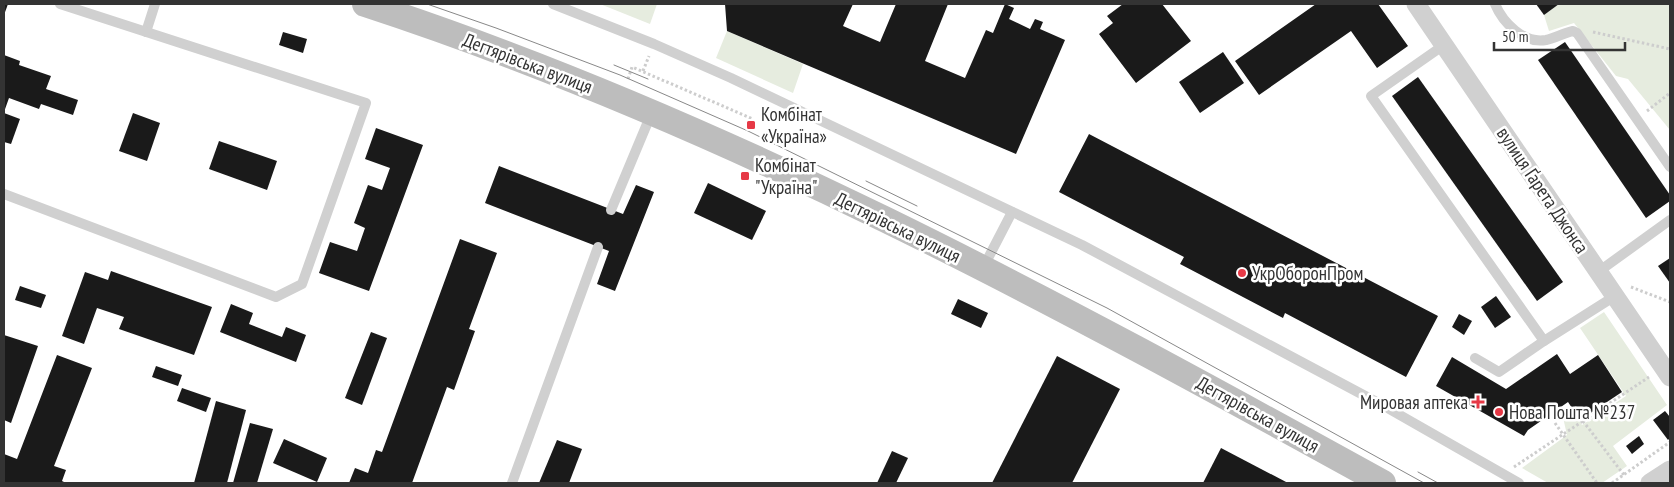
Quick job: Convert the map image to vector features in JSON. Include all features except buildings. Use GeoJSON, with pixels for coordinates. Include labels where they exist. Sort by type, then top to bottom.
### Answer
{"type":"FeatureCollection","features":[{"type":"Feature","properties":{"kind":"main road","name":"Дегтярівська вулиця"},"geometry":{"type":"LineString","coordinates":[[365,4],[511,55],[744,151],[984,268],[1143,351],[1383,483]]}},
{"type":"Feature","properties":{"kind":"street","name":"вулиця Ґарета Джонса"},"geometry":{"type":"LineString","coordinates":[[1416,4],[1598,272],[1621,290],[1667,372]]}},
{"type":"Feature","properties":{"kind":"street"},"geometry":{"type":"LineString","coordinates":[[1650,483],[1670,470]]}},
{"type":"Feature","properties":{"kind":"lane"},"geometry":{"type":"LineString","coordinates":[[4,194],[276,297],[302,284],[366,104],[60,4]]}},
{"type":"Feature","properties":{"kind":"lane"},"geometry":{"type":"LineString","coordinates":[[146,32],[155,4]]}},
{"type":"Feature","properties":{"kind":"lane"},"geometry":{"type":"LineString","coordinates":[[553,4],[654,44],[722,74],[1082,245],[1384,406],[1519,483]]}},
{"type":"Feature","properties":{"kind":"lane"},"geometry":{"type":"LineString","coordinates":[[1495,4],[1511,27],[1528,40],[1546,40],[1573,31],[1577,33],[1670,167]]}},
{"type":"Feature","properties":{"kind":"lane"},"geometry":{"type":"LineString","coordinates":[[1444,45],[1371,96],[1544,341]]}},
{"type":"Feature","properties":{"kind":"lane"},"geometry":{"type":"LineString","coordinates":[[611,210],[653,112]]}},
{"type":"Feature","properties":{"kind":"lane"},"geometry":{"type":"LineString","coordinates":[[984,268],[1012,212]]}},
{"type":"Feature","properties":{"kind":"lane"},"geometry":{"type":"LineString","coordinates":[[1598,272],[1670,220]]}},
{"type":"Feature","properties":{"kind":"lane"},"geometry":{"type":"LineString","coordinates":[[512,483],[598,247]]}},
{"type":"Feature","properties":{"kind":"lane"},"geometry":{"type":"LineString","coordinates":[[1475,358],[1499,372],[1621,290]]}},
{"type":"Feature","properties":{"kind":"path"},"geometry":{"type":"LineString","coordinates":[[1573,31],[1599,32],[1670,49]]}},
{"type":"Feature","properties":{"kind":"path"},"geometry":{"type":"LineString","coordinates":[[626,84],[632,67],[753,119]]}},
{"type":"Feature","properties":{"kind":"path"},"geometry":{"type":"LineString","coordinates":[[1636,118],[1670,93]]}},
{"type":"Feature","properties":{"kind":"path"},"geometry":{"type":"LineString","coordinates":[[1621,290],[1670,302]]}},
{"type":"Feature","properties":{"kind":"path"},"geometry":{"type":"LineString","coordinates":[[1517,465],[1583,421],[1667,372]]}},
{"type":"Feature","properties":{"kind":"path"},"geometry":{"type":"LineString","coordinates":[[1583,421],[1624,475]]}},
{"type":"Feature","properties":{"kind":"path"},"geometry":{"type":"LineString","coordinates":[[1555,423],[1597,483]]}},
{"type":"Feature","properties":{"kind":"path"},"geometry":{"type":"LineString","coordinates":[[1612,483],[1670,442]]}},
{"type":"Feature","properties":{"kind":"shaded area"},"geometry":{"type":"Polygon","coordinates":[[[600,4],[657,4],[650,24],[600,4]]]}},
{"type":"Feature","properties":{"kind":"shaded area"},"geometry":{"type":"Polygon","coordinates":[[[1559,4],[1670,4],[1670,130],[1628,79],[1616,76],[1574,23],[1549,31],[1544,15],[1559,4]]]}},
{"type":"Feature","properties":{"kind":"shaded area"},"geometry":{"type":"Polygon","coordinates":[[[727,31],[803,64],[793,93],[716,58],[727,31]]]}},
{"type":"Feature","properties":{"kind":"shaded area"},"geometry":{"type":"Polygon","coordinates":[[[1604,312],[1667,405],[1613,446],[1627,466],[1602,483],[1548,483],[1522,468],[1567,435],[1562,413],[1572,408],[1582,425],[1626,396],[1580,328],[1604,312]]]}},
{"type":"Feature","properties":{"kind":"tram line"},"geometry":{"type":"LineString","coordinates":[[427,4],[620,75],[748,131],[1107,308],[1424,483]]}},
{"type":"Feature","properties":{"kind":"tram line"},"geometry":{"type":"LineString","coordinates":[[614,65],[648,79]]}},
{"type":"Feature","properties":{"kind":"tram line"},"geometry":{"type":"LineString","coordinates":[[866,181],[917,206]]}},
{"type":"Feature","properties":{"kind":"tram line"},"geometry":{"type":"LineString","coordinates":[[1418,472],[1438,483]]}},
{"type":"Feature","properties":{"kind":"place","name":"Комбінат «Україна»"},"geometry":{"type":"Point","coordinates":[751,125]}},
{"type":"Feature","properties":{"kind":"place","name":"Комбінат \"Україна\""},"geometry":{"type":"Point","coordinates":[745,176]}},
{"type":"Feature","properties":{"kind":"place","name":"УкрОборонПром"},"geometry":{"type":"Point","coordinates":[1242,273]}},
{"type":"Feature","properties":{"kind":"place","name":"Мировая аптека"},"geometry":{"type":"Point","coordinates":[1478,402]}},
{"type":"Feature","properties":{"kind":"place","name":"Нова Пошта №237"},"geometry":{"type":"Point","coordinates":[1499,412]}}]}
